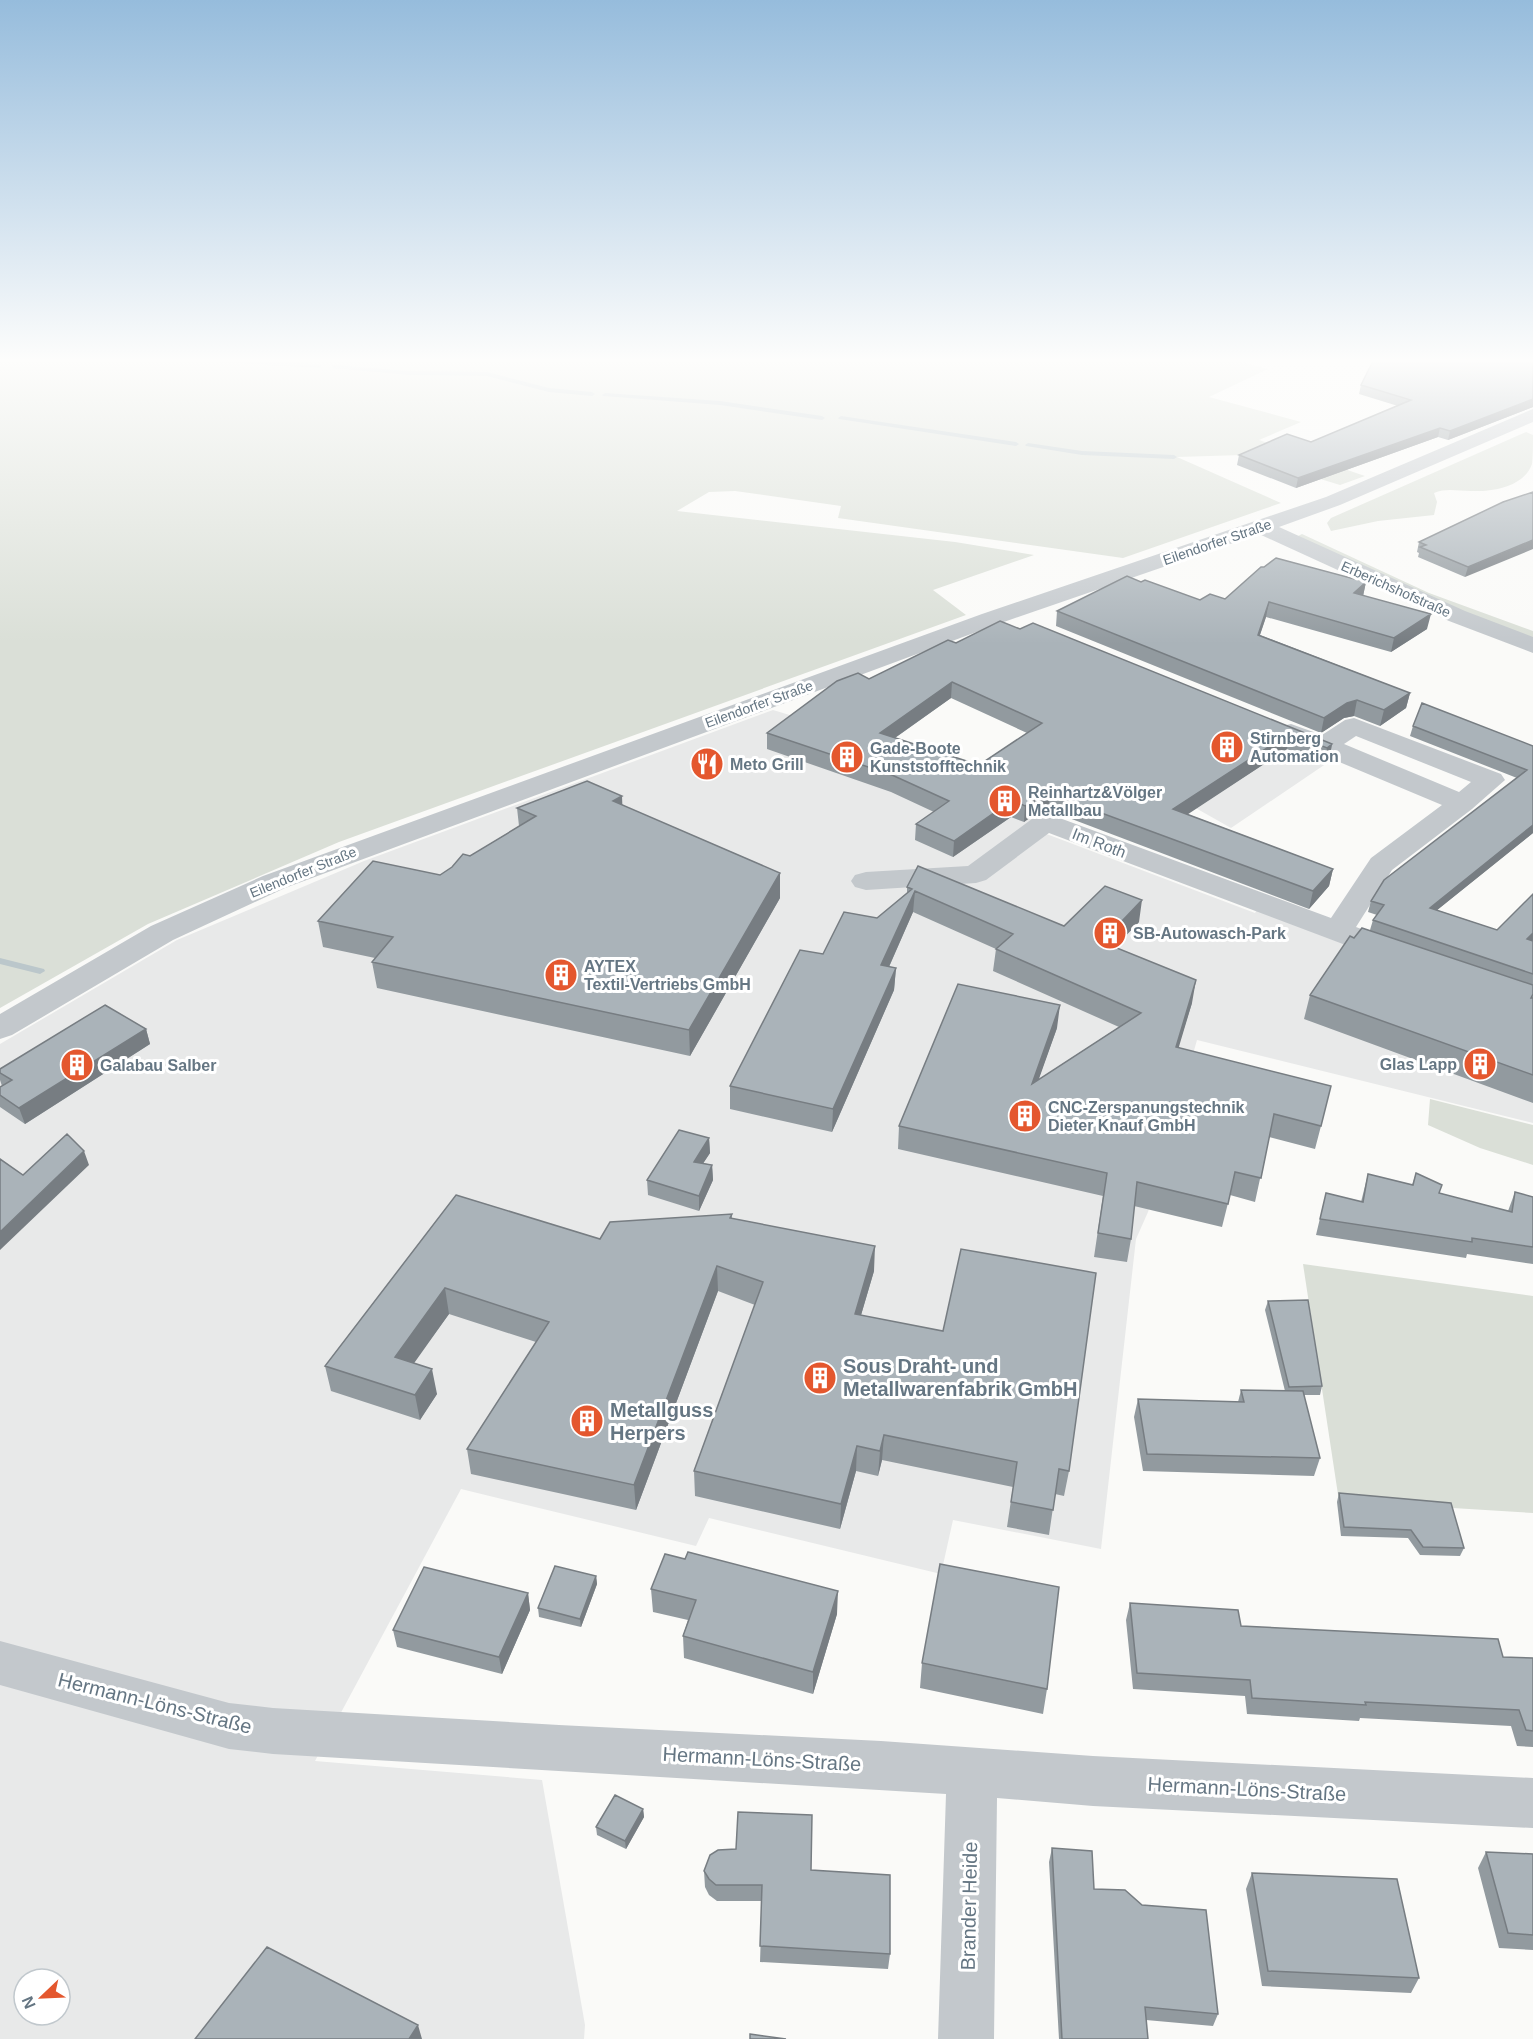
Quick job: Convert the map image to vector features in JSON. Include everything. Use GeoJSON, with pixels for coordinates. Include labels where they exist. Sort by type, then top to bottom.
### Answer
{"type":"FeatureCollection","features":[{"type":"Feature","properties":{"kind":"street","name":"Eilendorfer Straße"},"geometry":{"type":"LineString","coordinates":[[0,1028],[162,933],[274,882],[1002,615],[1108,577],[1167,560],[1273,523],[1332,501],[1441,454]]}},
{"type":"Feature","properties":{"kind":"street","name":"Erberichshofstraße"},"geometry":{"type":"LineString","coordinates":[[1273,523],[1533,627]]}},
{"type":"Feature","properties":{"kind":"street","name":"Erberichshofstraße"},"geometry":{"type":"LineString","coordinates":[[1273,523],[1436,607],[1533,646]]}},
{"type":"Feature","properties":{"kind":"street"},"geometry":{"type":"LineString","coordinates":[[1002,615],[1033,627]]}},
{"type":"Feature","properties":{"kind":"street"},"geometry":{"type":"LineString","coordinates":[[1269,723],[1462,803]]}},
{"type":"Feature","properties":{"kind":"street"},"geometry":{"type":"LineString","coordinates":[[1324,746],[1354,726],[1491,780],[1380,864],[1337,932]]}},
{"type":"Feature","properties":{"kind":"street","name":"Im Roth"},"geometry":{"type":"LineString","coordinates":[[867,881],[976,874],[1046,822],[1413,959]]}},
{"type":"Feature","properties":{"kind":"street","name":"Hermann-Löns-Straße"},"geometry":{"type":"LineString","coordinates":[[0,1663],[229,1726],[273,1731],[559,1749],[880,1765],[972,1773],[1533,1803]]}},
{"type":"Feature","properties":{"kind":"street","name":"Brander Heide"},"geometry":{"type":"LineString","coordinates":[[966,2039],[972,1773]]}},
{"type":"Feature","properties":{"kind":"shaded area"},"geometry":{"type":"Polygon","coordinates":[[[0,454],[1301,454],[1365,476],[1340,485],[1242,455],[1177,457],[1281,503],[1123,558],[838,518],[841,506],[735,491],[709,492],[677,511],[955,542],[1034,555],[933,590],[966,615],[339,842],[148,924],[0,1008],[0,454]]]}},
{"type":"Feature","properties":{"kind":"shaded area"},"geometry":{"type":"Polygon","coordinates":[[[1476,454],[1532,454],[1532,464],[1528,472],[1515,483],[1497,489],[1447,490],[1434,493],[1437,502],[1434,515],[1378,521],[1331,531],[1327,523],[1331,518],[1476,454]]]}},
{"type":"Feature","properties":{"kind":"shaded area"},"geometry":{"type":"Polygon","coordinates":[[[1302,534],[1429,593],[1533,631],[1533,640],[1470,616],[1296,537],[1302,534]]]}},
{"type":"Feature","properties":{"kind":"shaded area"},"geometry":{"type":"Polygon","coordinates":[[[773,710],[963,767],[973,760],[985,764],[1231,713],[1336,757],[1231,828],[1146,780],[1109,767],[1028,827],[1255,913],[1257,910],[1533,1009],[1533,1123],[1197,1040],[1148,1212],[1136,1239],[1101,1549],[953,1520],[941,1574],[709,1518],[696,1546],[461,1489],[315,1761],[542,1780],[585,2025],[584,2039],[0,2039],[0,1044],[177,940],[364,861],[773,710]]]}},
{"type":"Feature","properties":{"kind":"shaded area"},"geometry":{"type":"Polygon","coordinates":[[[1430,1099],[1533,1125],[1533,1165],[1480,1148],[1428,1125],[1430,1099]]]}},
{"type":"Feature","properties":{"kind":"shaded area"},"geometry":{"type":"Polygon","coordinates":[[[1303,1264],[1533,1296],[1533,1513],[1339,1501],[1303,1264]]]}},
{"type":"Feature","properties":{"kind":"building"},"geometry":{"type":"Polygon","coordinates":[[[1241,454],[1366,454],[1298,478],[1239,455],[1241,454]]]}},
{"type":"Feature","properties":{"kind":"building"},"geometry":{"type":"Polygon","coordinates":[[[1533,492],[1533,540],[1468,567],[1420,547],[1426,545],[1419,542],[1503,502],[1533,492]]]}},
{"type":"Feature","properties":{"kind":"building"},"geometry":{"type":"Polygon","coordinates":[[[1276,558],[1366,582],[1354,593],[1431,614],[1394,638],[1269,602],[1258,635],[1410,693],[1384,710],[1357,700],[1347,703],[1324,718],[1057,611],[1127,576],[1141,582],[1145,580],[1200,600],[1210,594],[1225,599],[1261,567],[1276,558]]]}},
{"type":"Feature","properties":{"kind":"building"},"geometry":{"type":"Polygon","coordinates":[[[1000,621],[1020,629],[1033,623],[1332,744],[1327,748],[1290,733],[1173,809],[1333,869],[1313,891],[1050,794],[1037,797],[1025,806],[1012,800],[954,841],[916,824],[949,801],[892,775],[767,733],[837,681],[858,673],[869,679],[948,640],[956,643],[1000,621]],[[952,682],[880,733],[979,765],[1042,723],[952,682]]]}},
{"type":"Feature","properties":{"kind":"building"},"geometry":{"type":"Polygon","coordinates":[[[1422,703],[1533,746],[1533,825],[1430,908],[1497,930],[1533,894],[1533,933],[1527,939],[1533,941],[1533,974],[1373,920],[1384,905],[1371,901],[1384,880],[1527,770],[1413,726],[1422,703]]]}},
{"type":"Feature","properties":{"kind":"building"},"geometry":{"type":"Polygon","coordinates":[[[587,781],[622,796],[613,801],[780,873],[689,1030],[372,962],[393,937],[318,921],[373,861],[440,875],[452,867],[463,854],[470,856],[536,816],[517,808],[587,781]]]}},
{"type":"Feature","properties":{"kind":"building"},"geometry":{"type":"Polygon","coordinates":[[[918,866],[1064,926],[1105,886],[1142,900],[1102,942],[1196,980],[1176,1047],[1331,1086],[1321,1126],[1274,1114],[1261,1178],[1235,1172],[1228,1204],[1137,1182],[1131,1239],[1098,1233],[1107,1173],[899,1126],[958,984],[1060,1005],[1032,1084],[1141,1013],[996,949],[1013,934],[915,891],[881,965],[896,968],[833,1109],[730,1086],[800,950],[823,954],[844,912],[877,918],[912,889],[907,887],[918,866]]]}},
{"type":"Feature","properties":{"kind":"building"},"geometry":{"type":"Polygon","coordinates":[[[1362,928],[1533,985],[1531,998],[1533,998],[1533,1075],[1310,995],[1350,936],[1354,938],[1362,928]]]}},
{"type":"Feature","properties":{"kind":"building"},"geometry":{"type":"Polygon","coordinates":[[[105,1005],[146,1029],[19,1108],[0,1095],[0,1087],[12,1080],[0,1073],[0,1069],[105,1005]]]}},
{"type":"Feature","properties":{"kind":"building"},"geometry":{"type":"Polygon","coordinates":[[[679,1130],[709,1138],[694,1162],[712,1165],[699,1196],[647,1180],[679,1130]]]}},
{"type":"Feature","properties":{"kind":"building"},"geometry":{"type":"Polygon","coordinates":[[[67,1134],[84,1151],[0,1232],[0,1159],[23,1175],[67,1134]]]}},
{"type":"Feature","properties":{"kind":"building"},"geometry":{"type":"Polygon","coordinates":[[[1416,1173],[1442,1185],[1439,1193],[1512,1212],[1515,1192],[1533,1197],[1533,1247],[1472,1238],[1472,1242],[1320,1219],[1326,1193],[1363,1202],[1368,1174],[1413,1185],[1416,1173]]]}},
{"type":"Feature","properties":{"kind":"building"},"geometry":{"type":"Polygon","coordinates":[[[456,1195],[600,1239],[610,1222],[732,1214],[730,1218],[875,1246],[855,1314],[943,1331],[961,1249],[1096,1273],[1069,1471],[1059,1469],[1053,1510],[1011,1502],[1017,1462],[884,1435],[880,1451],[857,1446],[841,1504],[694,1471],[763,1282],[717,1266],[634,1485],[467,1449],[549,1322],[445,1288],[395,1357],[432,1369],[415,1395],[325,1366],[456,1195]]]}},
{"type":"Feature","properties":{"kind":"building"},"geometry":{"type":"Polygon","coordinates":[[[1308,1300],[1322,1386],[1289,1387],[1268,1301],[1308,1300]]]}},
{"type":"Feature","properties":{"kind":"building"},"geometry":{"type":"Polygon","coordinates":[[[1241,1390],[1303,1391],[1320,1458],[1147,1454],[1138,1399],[1244,1402],[1241,1390]]]}},
{"type":"Feature","properties":{"kind":"building"},"geometry":{"type":"Polygon","coordinates":[[[1339,1493],[1451,1503],[1464,1548],[1423,1547],[1411,1530],[1344,1527],[1339,1493]]]}},
{"type":"Feature","properties":{"kind":"building"},"geometry":{"type":"Polygon","coordinates":[[[688,1552],[838,1591],[813,1672],[683,1636],[696,1600],[651,1589],[665,1554],[685,1559],[688,1552]]]}},
{"type":"Feature","properties":{"kind":"building"},"geometry":{"type":"Polygon","coordinates":[[[940,1564],[1059,1587],[1047,1689],[922,1663],[940,1564]]]}},
{"type":"Feature","properties":{"kind":"building"},"geometry":{"type":"Polygon","coordinates":[[[555,1566],[596,1576],[580,1619],[538,1608],[555,1566]]]}},
{"type":"Feature","properties":{"kind":"building"},"geometry":{"type":"Polygon","coordinates":[[[424,1567],[528,1593],[499,1657],[393,1630],[424,1567]]]}},
{"type":"Feature","properties":{"kind":"building"},"geometry":{"type":"Polygon","coordinates":[[[1130,1603],[1238,1610],[1241,1626],[1498,1639],[1503,1657],[1533,1658],[1533,1731],[1526,1730],[1519,1710],[1365,1702],[1366,1705],[1252,1698],[1250,1680],[1137,1673],[1130,1603]]]}},
{"type":"Feature","properties":{"kind":"building"},"geometry":{"type":"Polygon","coordinates":[[[615,1795],[643,1809],[625,1841],[596,1827],[615,1795]]]}},
{"type":"Feature","properties":{"kind":"building"},"geometry":{"type":"Polygon","coordinates":[[[738,1812],[812,1815],[811,1870],[890,1875],[890,1954],[760,1946],[762,1885],[716,1885],[704,1871],[710,1855],[718,1850],[736,1849],[738,1812]]]}},
{"type":"Feature","properties":{"kind":"building"},"geometry":{"type":"Polygon","coordinates":[[[1052,1848],[1092,1851],[1094,1889],[1125,1890],[1142,1905],[1206,1910],[1218,2014],[1145,2007],[1148,2039],[1062,2039],[1052,1848]]]}},
{"type":"Feature","properties":{"kind":"building"},"geometry":{"type":"Polygon","coordinates":[[[1486,1852],[1533,1854],[1533,1935],[1508,1933],[1486,1852]]]}},
{"type":"Feature","properties":{"kind":"building"},"geometry":{"type":"Polygon","coordinates":[[[1252,1873],[1397,1879],[1419,1978],[1268,1971],[1252,1873]]]}},
{"type":"Feature","properties":{"kind":"building"},"geometry":{"type":"Polygon","coordinates":[[[267,1947],[418,2025],[409,2039],[195,2039],[267,1947]]]}},
{"type":"Feature","properties":{"kind":"building"},"geometry":{"type":"Polygon","coordinates":[[[750,2034],[786,2039],[750,2039],[750,2034]]]}},
{"type":"Feature","properties":{"kind":"waterway"},"geometry":{"type":"LineString","coordinates":[[1103,454],[1174,457]]}},
{"type":"Feature","properties":{"kind":"waterway"},"geometry":{"type":"LineString","coordinates":[[0,961],[40,971]]}},
{"type":"Feature","properties":{"kind":"place","name":"Stirnberg Automation"},"geometry":{"type":"Point","coordinates":[1227,747]}},
{"type":"Feature","properties":{"kind":"place","name":"Gade-Boote Kunststofftechnik"},"geometry":{"type":"Point","coordinates":[847,757]}},
{"type":"Feature","properties":{"kind":"place","name":"Meto Grill"},"geometry":{"type":"Point","coordinates":[707,764]}},
{"type":"Feature","properties":{"kind":"place","name":"Reinhartz&Völger Metallbau"},"geometry":{"type":"Point","coordinates":[1005,801]}},
{"type":"Feature","properties":{"kind":"place","name":"SB-Autowasch-Park"},"geometry":{"type":"Point","coordinates":[1110,933]}},
{"type":"Feature","properties":{"kind":"place","name":"AYTEX Textil-Vertriebs GmbH"},"geometry":{"type":"Point","coordinates":[561,975]}},
{"type":"Feature","properties":{"kind":"place","name":"Glas Lapp"},"geometry":{"type":"Point","coordinates":[1480,1064]}},
{"type":"Feature","properties":{"kind":"place","name":"Galabau Salber"},"geometry":{"type":"Point","coordinates":[77,1065]}},
{"type":"Feature","properties":{"kind":"place","name":"CNC-Zerspanungstechnik Dieter Knauf GmbH"},"geometry":{"type":"Point","coordinates":[1025,1116]}},
{"type":"Feature","properties":{"kind":"place","name":"Sous Draht- und Metallwarenfabrik GmbH"},"geometry":{"type":"Point","coordinates":[820,1378]}},
{"type":"Feature","properties":{"kind":"place","name":"Metallguss Herpers"},"geometry":{"type":"Point","coordinates":[587,1421]}}]}
